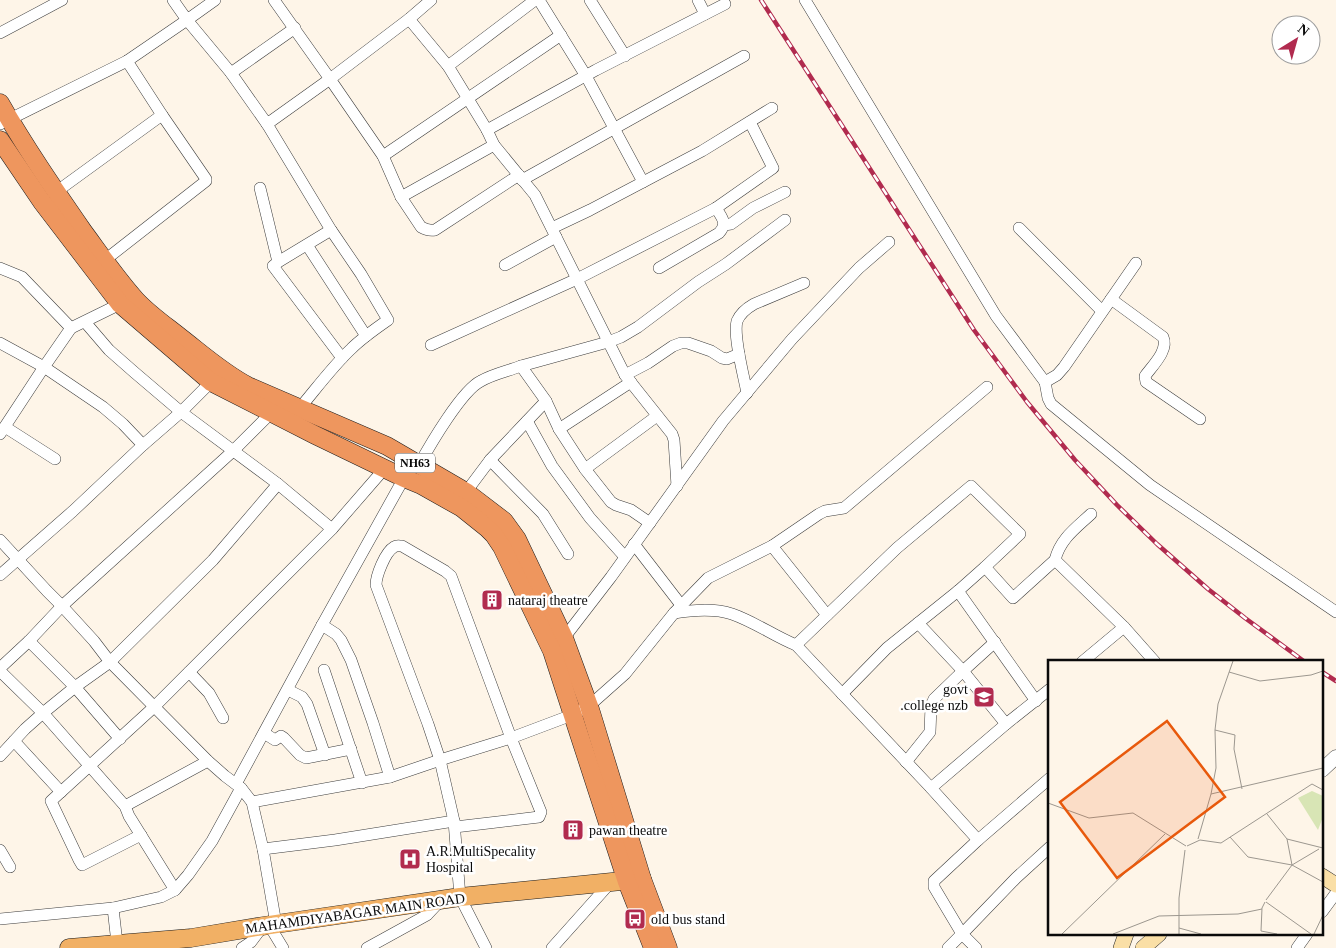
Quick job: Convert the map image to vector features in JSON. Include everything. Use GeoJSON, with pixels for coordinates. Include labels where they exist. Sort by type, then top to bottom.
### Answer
{"type":"FeatureCollection","features":[{"type":"Feature","properties":{"kind":"highway","name":"NH63"},"geometry":{"type":"LineString","coordinates":[[0,103],[5,122],[105,260],[126,300],[148,312],[226,373],[248,386],[387,446],[466,492],[498,515],[511,529],[564,638],[589,706],[627,881],[668,948]]}},
{"type":"Feature","properties":{"kind":"highway","name":"NH63"},"geometry":{"type":"LineString","coordinates":[[0,140],[42,202],[126,300],[211,382],[421,485],[462,508],[494,535],[502,547],[552,651],[627,881],[653,948]]}},
{"type":"Feature","properties":{"kind":"main road","name":"MAHAMDIYABAGAR MAIN ROAD"},"geometry":{"type":"LineString","coordinates":[[70,948],[190,938],[460,897],[627,881]]}},
{"type":"Feature","properties":{"kind":"main road"},"geometry":{"type":"LineString","coordinates":[[1121,948],[1125,936]]}},
{"type":"Feature","properties":{"kind":"main road"},"geometry":{"type":"LineString","coordinates":[[1143,948],[1157,936]]}},
{"type":"Feature","properties":{"kind":"street"},"geometry":{"type":"LineString","coordinates":[[0,33],[62,0]]}},
{"type":"Feature","properties":{"kind":"street"},"geometry":{"type":"LineString","coordinates":[[173,0],[231,73],[267,124],[388,320],[366,336],[342,358],[299,409]]}},
{"type":"Feature","properties":{"kind":"street"},"geometry":{"type":"LineString","coordinates":[[5,122],[127,61],[215,0]]}},
{"type":"Feature","properties":{"kind":"street"},"geometry":{"type":"LineString","coordinates":[[274,0],[383,156],[402,197],[421,227],[431,231],[520,177],[614,128],[744,56]]}},
{"type":"Feature","properties":{"kind":"street"},"geometry":{"type":"LineString","coordinates":[[267,124],[330,79],[431,0]]}},
{"type":"Feature","properties":{"kind":"street"},"geometry":{"type":"LineString","coordinates":[[448,66],[534,0]]}},
{"type":"Feature","properties":{"kind":"street"},"geometry":{"type":"LineString","coordinates":[[539,0],[586,76],[643,182]]}},
{"type":"Feature","properties":{"kind":"street"},"geometry":{"type":"LineString","coordinates":[[590,0],[625,56]]}},
{"type":"Feature","properties":{"kind":"street"},"geometry":{"type":"LineString","coordinates":[[698,0],[705,14]]}},
{"type":"Feature","properties":{"kind":"street"},"geometry":{"type":"LineString","coordinates":[[805,0],[996,316],[1045,382],[1048,398],[1056,408],[1150,485],[1336,612]]}},
{"type":"Feature","properties":{"kind":"street"},"geometry":{"type":"LineString","coordinates":[[487,130],[725,4]]}},
{"type":"Feature","properties":{"kind":"street"},"geometry":{"type":"LineString","coordinates":[[409,19],[448,66],[494,145],[535,196],[628,378],[672,434],[674,440],[676,486]]}},
{"type":"Feature","properties":{"kind":"street"},"geometry":{"type":"LineString","coordinates":[[231,73],[295,28]]}},
{"type":"Feature","properties":{"kind":"street"},"geometry":{"type":"LineString","coordinates":[[383,156],[561,35]]}},
{"type":"Feature","properties":{"kind":"street"},"geometry":{"type":"LineString","coordinates":[[105,260],[206,181],[127,61]]}},
{"type":"Feature","properties":{"kind":"street"},"geometry":{"type":"LineString","coordinates":[[505,265],[590,210],[702,151],[772,108]]}},
{"type":"Feature","properties":{"kind":"street"},"geometry":{"type":"LineString","coordinates":[[56,192],[162,115]]}},
{"type":"Feature","properties":{"kind":"street"},"geometry":{"type":"LineString","coordinates":[[431,345],[577,279],[716,208],[772,168],[750,122]]}},
{"type":"Feature","properties":{"kind":"street"},"geometry":{"type":"LineString","coordinates":[[402,197],[494,145]]}},
{"type":"Feature","properties":{"kind":"street"},"geometry":{"type":"LineString","coordinates":[[260,188],[278,262]]}},
{"type":"Feature","properties":{"kind":"street"},"geometry":{"type":"LineString","coordinates":[[724,225],[731,224],[753,208],[785,192]]}},
{"type":"Feature","properties":{"kind":"street"},"geometry":{"type":"LineString","coordinates":[[659,268],[719,233],[724,222],[716,208]]}},
{"type":"Feature","properties":{"kind":"street"},"geometry":{"type":"LineString","coordinates":[[419,465],[434,440],[471,388],[480,381],[521,366],[621,337],[638,327],[785,220]]}},
{"type":"Feature","properties":{"kind":"street"},"geometry":{"type":"LineString","coordinates":[[1019,228],[1102,311]]}},
{"type":"Feature","properties":{"kind":"street"},"geometry":{"type":"LineString","coordinates":[[331,230],[274,266],[342,358]]}},
{"type":"Feature","properties":{"kind":"street"},"geometry":{"type":"LineString","coordinates":[[564,638],[723,421],[792,339],[859,268],[890,242]]}},
{"type":"Feature","properties":{"kind":"street"},"geometry":{"type":"LineString","coordinates":[[307,245],[366,336]]}},
{"type":"Feature","properties":{"kind":"street"},"geometry":{"type":"LineString","coordinates":[[1045,382],[1057,376],[1064,367],[1136,262]]}},
{"type":"Feature","properties":{"kind":"street"},"geometry":{"type":"LineString","coordinates":[[0,268],[22,277],[71,328]]}},
{"type":"Feature","properties":{"kind":"street"},"geometry":{"type":"LineString","coordinates":[[747,393],[736,330],[741,314],[754,304],[804,282]]}},
{"type":"Feature","properties":{"kind":"street"},"geometry":{"type":"LineString","coordinates":[[1111,299],[1163,337],[1165,344],[1163,350],[1145,376],[1146,382],[1200,419]]}},
{"type":"Feature","properties":{"kind":"street"},"geometry":{"type":"LineString","coordinates":[[55,459],[3,430],[71,328],[126,300]]}},
{"type":"Feature","properties":{"kind":"street"},"geometry":{"type":"LineString","coordinates":[[84,322],[109,350],[182,412],[278,484],[332,529]]}},
{"type":"Feature","properties":{"kind":"street"},"geometry":{"type":"LineString","coordinates":[[0,343],[44,367],[103,407],[143,445]]}},
{"type":"Feature","properties":{"kind":"street"},"geometry":{"type":"LineString","coordinates":[[559,429],[673,346],[688,343],[727,359],[739,354]]}},
{"type":"Feature","properties":{"kind":"street"},"geometry":{"type":"LineString","coordinates":[[521,366],[546,401],[559,429],[585,469],[611,502],[630,510],[650,523]]}},
{"type":"Feature","properties":{"kind":"street"},"geometry":{"type":"LineString","coordinates":[[0,575],[182,412],[211,382]]}},
{"type":"Feature","properties":{"kind":"street"},"geometry":{"type":"LineString","coordinates":[[252,802],[390,777],[510,738],[572,715],[589,706],[625,674],[677,609],[708,578],[772,546],[819,514],[825,511],[844,508],[987,387]]}},
{"type":"Feature","properties":{"kind":"street"},"geometry":{"type":"LineString","coordinates":[[466,492],[490,460],[546,401]]}},
{"type":"Feature","properties":{"kind":"street"},"geometry":{"type":"LineString","coordinates":[[175,890],[129,816],[125,806],[43,713],[0,669],[62,606],[233,451],[271,412]]}},
{"type":"Feature","properties":{"kind":"street"},"geometry":{"type":"LineString","coordinates":[[585,469],[657,416]]}},
{"type":"Feature","properties":{"kind":"street"},"geometry":{"type":"LineString","coordinates":[[527,421],[552,466],[590,518],[625,557]]}},
{"type":"Feature","properties":{"kind":"street"},"geometry":{"type":"LineString","coordinates":[[490,460],[543,514],[568,554]]}},
{"type":"Feature","properties":{"kind":"street"},"geometry":{"type":"LineString","coordinates":[[141,835],[81,864],[51,801],[190,672],[332,529],[385,468]]}},
{"type":"Feature","properties":{"kind":"street"},"geometry":{"type":"LineString","coordinates":[[0,919],[113,908],[161,897],[175,890],[212,842],[264,733],[404,478]]}},
{"type":"Feature","properties":{"kind":"street"},"geometry":{"type":"LineString","coordinates":[[0,756],[43,713],[110,662],[213,560],[278,484]]}},
{"type":"Feature","properties":{"kind":"street"},"geometry":{"type":"LineString","coordinates":[[796,645],[897,548],[971,486],[1020,534],[958,591],[887,648],[842,694]]}},
{"type":"Feature","properties":{"kind":"street"},"geometry":{"type":"LineString","coordinates":[[985,567],[1013,598],[1055,560],[1057,552],[1065,539],[1091,514]]}},
{"type":"Feature","properties":{"kind":"street"},"geometry":{"type":"LineString","coordinates":[[0,540],[94,641],[110,662],[208,761],[239,786],[252,802],[263,849],[269,925],[283,948]]}},
{"type":"Feature","properties":{"kind":"street"},"geometry":{"type":"LineString","coordinates":[[634,544],[677,609]]}},
{"type":"Feature","properties":{"kind":"street"},"geometry":{"type":"LineString","coordinates":[[263,849],[455,824],[541,815],[510,738],[451,576],[402,546],[393,548],[388,554],[376,579],[376,586],[440,760],[455,824],[460,897],[486,948]]}},
{"type":"Feature","properties":{"kind":"street"},"geometry":{"type":"LineString","coordinates":[[772,546],[827,615]]}},
{"type":"Feature","properties":{"kind":"street"},"geometry":{"type":"LineString","coordinates":[[1055,560],[1124,627],[1153,660]]}},
{"type":"Feature","properties":{"kind":"street"},"geometry":{"type":"LineString","coordinates":[[958,591],[1036,701]]}},
{"type":"Feature","properties":{"kind":"street"},"geometry":{"type":"LineString","coordinates":[[677,609],[716,610],[732,614],[796,645],[978,840]]}},
{"type":"Feature","properties":{"kind":"street"},"geometry":{"type":"LineString","coordinates":[[918,623],[963,671],[1006,724]]}},
{"type":"Feature","properties":{"kind":"street"},"geometry":{"type":"LineString","coordinates":[[322,625],[336,634],[341,640],[351,660],[390,777]]}},
{"type":"Feature","properties":{"kind":"street"},"geometry":{"type":"LineString","coordinates":[[1084,660],[1124,627]]}},
{"type":"Feature","properties":{"kind":"street"},"geometry":{"type":"LineString","coordinates":[[29,641],[75,687],[120,739]]}},
{"type":"Feature","properties":{"kind":"street"},"geometry":{"type":"LineString","coordinates":[[906,762],[930,732],[931,706],[934,700],[995,642]]}},
{"type":"Feature","properties":{"kind":"street"},"geometry":{"type":"LineString","coordinates":[[324,670],[362,783]]}},
{"type":"Feature","properties":{"kind":"street"},"geometry":{"type":"LineString","coordinates":[[190,672],[208,693],[223,718]]}},
{"type":"Feature","properties":{"kind":"street"},"geometry":{"type":"LineString","coordinates":[[288,690],[302,697],[307,704],[325,755]]}},
{"type":"Feature","properties":{"kind":"street"},"geometry":{"type":"LineString","coordinates":[[931,788],[1048,691]]}},
{"type":"Feature","properties":{"kind":"street"},"geometry":{"type":"LineString","coordinates":[[264,733],[274,740],[282,736],[303,758],[351,749]]}},
{"type":"Feature","properties":{"kind":"street"},"geometry":{"type":"LineString","coordinates":[[14,741],[61,792]]}},
{"type":"Feature","properties":{"kind":"street"},"geometry":{"type":"LineString","coordinates":[[1324,768],[1336,757]]}},
{"type":"Feature","properties":{"kind":"street"},"geometry":{"type":"LineString","coordinates":[[125,806],[208,761]]}},
{"type":"Feature","properties":{"kind":"street"},"geometry":{"type":"LineString","coordinates":[[976,948],[962,934],[934,887],[934,881],[1048,780]]}},
{"type":"Feature","properties":{"kind":"street"},"geometry":{"type":"LineString","coordinates":[[948,948],[1016,878],[1048,849]]}},
{"type":"Feature","properties":{"kind":"street"},"geometry":{"type":"LineString","coordinates":[[0,850],[10,867]]}},
{"type":"Feature","properties":{"kind":"street"},"geometry":{"type":"LineString","coordinates":[[552,948],[627,881]]}},
{"type":"Feature","properties":{"kind":"street"},"geometry":{"type":"LineString","coordinates":[[1324,906],[1332,882]]}},
{"type":"Feature","properties":{"kind":"street"},"geometry":{"type":"LineString","coordinates":[[374,946],[427,915],[441,900]]}},
{"type":"Feature","properties":{"kind":"street"},"geometry":{"type":"LineString","coordinates":[[113,908],[118,943]]}},
{"type":"Feature","properties":{"kind":"street"},"geometry":{"type":"LineString","coordinates":[[242,948],[269,925]]}},
{"type":"Feature","properties":{"kind":"street"},"geometry":{"type":"LineString","coordinates":[[1297,948],[1306,936]]}},
{"type":"Feature","properties":{"kind":"railway"},"geometry":{"type":"LineString","coordinates":[[761,0],[974,330],[1027,402],[1075,460],[1157,544],[1208,589],[1302,660]]}},
{"type":"Feature","properties":{"kind":"railway"},"geometry":{"type":"LineString","coordinates":[[1324,673],[1336,681]]}},
{"type":"Feature","properties":{"kind":"place","name":"nataraj theatre"},"geometry":{"type":"Point","coordinates":[492,600]}},
{"type":"Feature","properties":{"kind":"place","name":"govt .college nzb"},"geometry":{"type":"Point","coordinates":[984,697]}},
{"type":"Feature","properties":{"kind":"place","name":"pawan theatre"},"geometry":{"type":"Point","coordinates":[573,830]}},
{"type":"Feature","properties":{"kind":"place","name":"A.R.MultiSpecality Hospital"},"geometry":{"type":"Point","coordinates":[410,859]}},
{"type":"Feature","properties":{"kind":"place","name":"old bus stand"},"geometry":{"type":"Point","coordinates":[635,919]}}]}
